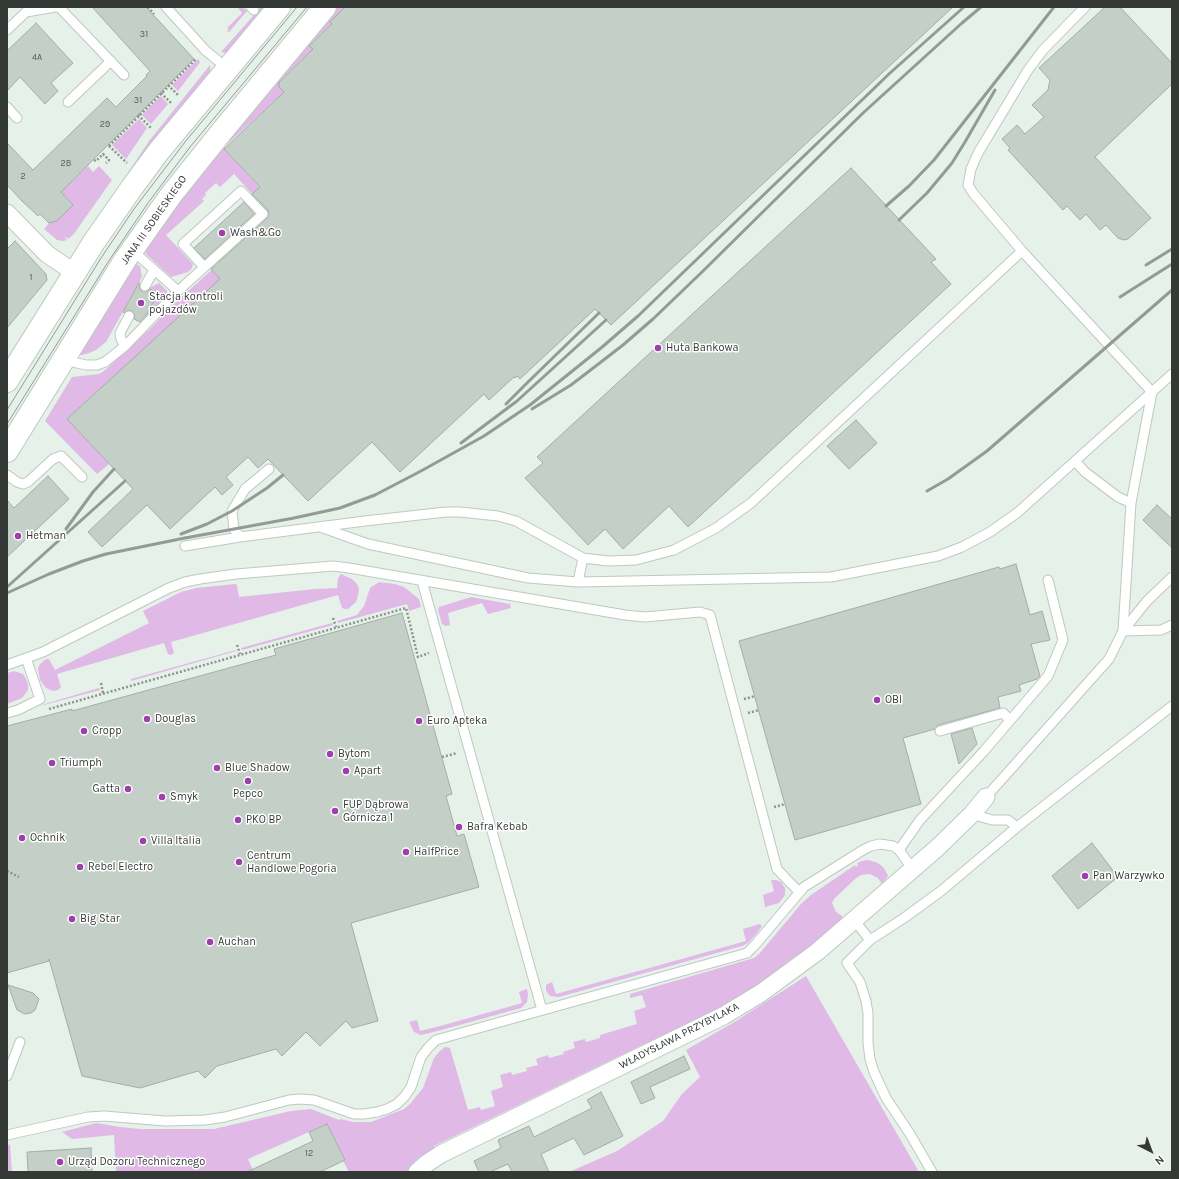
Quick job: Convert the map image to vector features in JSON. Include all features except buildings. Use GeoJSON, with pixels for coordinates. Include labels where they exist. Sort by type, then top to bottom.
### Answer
{"type":"FeatureCollection","features":[{"type":"Feature","properties":{"kind":"main road"},"geometry":{"type":"LineString","coordinates":[[7,381],[105,226],[137,180],[227,68],[279,7]]}},
{"type":"Feature","properties":{"kind":"main road","name":"JANA III SOBIESKIEGO"},"geometry":{"type":"LineString","coordinates":[[7,451],[132,250],[186,175],[325,7]]}},
{"type":"Feature","properties":{"kind":"street"},"geometry":{"type":"LineString","coordinates":[[7,213],[47,254],[75,273]]}},
{"type":"Feature","properties":{"kind":"street","name":"WŁADYSŁAWA PRZYBYLAKA"},"geometry":{"type":"LineString","coordinates":[[417,1172],[441,1154],[723,1016],[761,993],[811,956],[937,848],[972,814],[986,797]]}},
{"type":"Feature","properties":{"kind":"lane"},"geometry":{"type":"LineString","coordinates":[[7,30],[26,12],[56,7]]}},
{"type":"Feature","properties":{"kind":"lane"},"geometry":{"type":"LineString","coordinates":[[59,7],[124,75]]}},
{"type":"Feature","properties":{"kind":"lane"},"geometry":{"type":"LineString","coordinates":[[166,7],[206,50],[227,68]]}},
{"type":"Feature","properties":{"kind":"lane"},"geometry":{"type":"LineString","coordinates":[[1085,7],[1034,62],[978,153],[968,185],[1022,251],[1152,392]]}},
{"type":"Feature","properties":{"kind":"lane"},"geometry":{"type":"LineString","coordinates":[[68,102],[111,61]]}},
{"type":"Feature","properties":{"kind":"lane"},"geometry":{"type":"LineString","coordinates":[[7,107],[17,118]]}},
{"type":"Feature","properties":{"kind":"lane"},"geometry":{"type":"LineString","coordinates":[[64,360],[75,364],[97,365],[104,362],[125,346],[178,291],[263,214],[241,191],[183,244],[204,267]]}},
{"type":"Feature","properties":{"kind":"lane"},"geometry":{"type":"LineString","coordinates":[[132,250],[178,291]]}},
{"type":"Feature","properties":{"kind":"lane"},"geometry":{"type":"LineString","coordinates":[[186,546],[240,536],[446,512],[478,513],[516,521],[583,558],[608,561],[636,560],[674,550],[716,528],[751,503],[1022,251]]}},
{"type":"Feature","properties":{"kind":"lane"},"geometry":{"type":"LineString","coordinates":[[145,286],[154,270]]}},
{"type":"Feature","properties":{"kind":"lane"},"geometry":{"type":"LineString","coordinates":[[125,346],[121,339],[120,332],[129,316]]}},
{"type":"Feature","properties":{"kind":"lane"},"geometry":{"type":"LineString","coordinates":[[321,527],[368,544],[528,578],[578,582],[831,576],[938,556],[962,547],[990,532],[1017,513],[1172,374]]}},
{"type":"Feature","properties":{"kind":"lane"},"geometry":{"type":"LineString","coordinates":[[1123,631],[1131,503],[1152,392]]}},
{"type":"Feature","properties":{"kind":"lane"},"geometry":{"type":"LineString","coordinates":[[7,475],[23,484],[28,482],[53,459],[61,456],[82,477]]}},
{"type":"Feature","properties":{"kind":"lane"},"geometry":{"type":"LineString","coordinates":[[1075,461],[1085,472],[1118,497],[1131,503]]}},
{"type":"Feature","properties":{"kind":"lane"},"geometry":{"type":"LineString","coordinates":[[240,536],[234,529],[232,511],[246,489],[269,469]]}},
{"type":"Feature","properties":{"kind":"lane"},"geometry":{"type":"LineString","coordinates":[[578,582],[583,558]]}},
{"type":"Feature","properties":{"kind":"lane"},"geometry":{"type":"LineString","coordinates":[[7,665],[52,647],[169,588],[185,582],[236,574],[333,566],[625,615],[645,617],[700,612],[710,615],[777,869],[799,892]]}},
{"type":"Feature","properties":{"kind":"lane"},"geometry":{"type":"LineString","coordinates":[[986,797],[1109,659],[1123,631],[1147,601],[1172,577]]}},
{"type":"Feature","properties":{"kind":"lane"},"geometry":{"type":"LineString","coordinates":[[899,850],[920,820],[1048,676],[1063,640],[1048,580]]}},
{"type":"Feature","properties":{"kind":"lane"},"geometry":{"type":"LineString","coordinates":[[422,581],[542,1010]]}},
{"type":"Feature","properties":{"kind":"lane"},"geometry":{"type":"LineString","coordinates":[[1123,631],[1160,630],[1172,625]]}},
{"type":"Feature","properties":{"kind":"lane"},"geometry":{"type":"LineString","coordinates":[[7,713],[18,710],[40,699],[26,658]]}},
{"type":"Feature","properties":{"kind":"lane"},"geometry":{"type":"LineString","coordinates":[[932,1172],[886,1098],[874,1072],[870,1059],[868,1043],[868,1014],[866,1001],[860,982],[847,963],[870,940],[904,918],[941,891],[1017,827],[1172,706]]}},
{"type":"Feature","properties":{"kind":"lane"},"geometry":{"type":"LineString","coordinates":[[940,731],[1003,713],[1010,720]]}},
{"type":"Feature","properties":{"kind":"lane"},"geometry":{"type":"LineString","coordinates":[[972,814],[992,820],[1008,820],[1017,827]]}},
{"type":"Feature","properties":{"kind":"lane"},"geometry":{"type":"LineString","coordinates":[[7,1135],[88,1117],[104,1116],[165,1121],[212,1119],[289,1100],[300,1099],[314,1100],[354,1114],[377,1112],[397,1104],[405,1096],[411,1087],[421,1056],[436,1040],[746,952],[755,945],[799,892],[808,884],[871,846],[880,844],[893,846],[899,850],[912,868]]}},
{"type":"Feature","properties":{"kind":"lane"},"geometry":{"type":"LineString","coordinates":[[854,920],[870,940]]}},
{"type":"Feature","properties":{"kind":"lane"},"geometry":{"type":"LineString","coordinates":[[7,1076],[20,1042]]}},
{"type":"Feature","properties":{"kind":"path"},"geometry":{"type":"LineString","coordinates":[[148,7],[158,19]]}},
{"type":"Feature","properties":{"kind":"path"},"geometry":{"type":"LineString","coordinates":[[127,164],[108,146],[196,60],[191,54]]}},
{"type":"Feature","properties":{"kind":"path"},"geometry":{"type":"LineString","coordinates":[[169,85],[179,96]]}},
{"type":"Feature","properties":{"kind":"path"},"geometry":{"type":"LineString","coordinates":[[161,93],[172,104]]}},
{"type":"Feature","properties":{"kind":"path"},"geometry":{"type":"LineString","coordinates":[[139,115],[152,129]]}},
{"type":"Feature","properties":{"kind":"path"},"geometry":{"type":"LineString","coordinates":[[94,160],[96,162],[103,154],[109,160],[106,163]]}},
{"type":"Feature","properties":{"kind":"path"},"geometry":{"type":"LineString","coordinates":[[46,711],[51,708],[406,608],[418,656],[441,649]]}},
{"type":"Feature","properties":{"kind":"path"},"geometry":{"type":"LineString","coordinates":[[333,618],[336,627]]}},
{"type":"Feature","properties":{"kind":"path"},"geometry":{"type":"LineString","coordinates":[[237,645],[240,654]]}},
{"type":"Feature","properties":{"kind":"path"},"geometry":{"type":"LineString","coordinates":[[101,683],[104,693]]}},
{"type":"Feature","properties":{"kind":"path"},"geometry":{"type":"LineString","coordinates":[[7,871],[19,877]]}},
{"type":"Feature","properties":{"kind":"shaded area"},"geometry":{"type":"Polygon","coordinates":[[[237,7],[243,7],[247,11],[229,32],[227,31],[229,29],[227,28],[242,13],[237,7]]]}},
{"type":"Feature","properties":{"kind":"shaded area"},"geometry":{"type":"Polygon","coordinates":[[[261,7],[264,9],[228,53],[221,52],[261,7]]]}},
{"type":"Feature","properties":{"kind":"shaded area"},"geometry":{"type":"Polygon","coordinates":[[[336,7],[345,7],[330,22],[332,24],[309,45],[313,49],[279,81],[279,87],[284,92],[223,148],[286,216],[223,277],[67,419],[109,464],[97,474],[45,421],[72,377],[99,374],[104,371],[149,330],[177,301],[272,216],[234,174],[220,187],[216,183],[205,193],[206,195],[202,199],[204,201],[166,235],[193,264],[192,268],[188,272],[171,277],[146,254],[144,248],[162,222],[336,7]]]}},
{"type":"Feature","properties":{"kind":"shaded area"},"geometry":{"type":"Polygon","coordinates":[[[198,59],[200,62],[178,91],[172,85],[198,59]]]}},
{"type":"Feature","properties":{"kind":"shaded area"},"geometry":{"type":"Polygon","coordinates":[[[210,65],[210,75],[130,175],[128,173],[149,141],[210,65]]]}},
{"type":"Feature","properties":{"kind":"shaded area"},"geometry":{"type":"Polygon","coordinates":[[[161,96],[168,104],[151,124],[142,115],[161,96]]]}},
{"type":"Feature","properties":{"kind":"shaded area"},"geometry":{"type":"Polygon","coordinates":[[[139,119],[147,128],[126,159],[112,145],[139,119]]]}},
{"type":"Feature","properties":{"kind":"shaded area"},"geometry":{"type":"Polygon","coordinates":[[[88,166],[93,172],[99,166],[112,180],[73,235],[68,239],[66,237],[65,238],[67,240],[57,240],[44,229],[49,223],[57,221],[73,205],[61,192],[88,166]]]}},
{"type":"Feature","properties":{"kind":"shaded area"},"geometry":{"type":"Polygon","coordinates":[[[134,263],[140,266],[142,276],[106,342],[96,350],[89,353],[81,355],[77,353],[134,263]]]}},
{"type":"Feature","properties":{"kind":"shaded area"},"geometry":{"type":"Polygon","coordinates":[[[159,283],[167,291],[167,295],[142,323],[158,294],[149,288],[159,283]]]}},
{"type":"Feature","properties":{"kind":"shaded area"},"geometry":{"type":"Polygon","coordinates":[[[341,574],[352,579],[357,584],[359,589],[356,602],[348,609],[342,608],[338,595],[171,642],[174,653],[171,655],[168,654],[164,643],[57,674],[61,687],[58,690],[53,691],[46,688],[40,680],[38,668],[46,659],[49,659],[55,670],[149,623],[143,611],[181,592],[196,588],[235,584],[237,585],[239,597],[337,588],[338,578],[341,574]]]}},
{"type":"Feature","properties":{"kind":"shaded area"},"geometry":{"type":"Polygon","coordinates":[[[379,582],[404,587],[419,599],[421,607],[409,611],[407,604],[338,623],[337,621],[357,615],[364,606],[370,588],[379,582]]]}},
{"type":"Feature","properties":{"kind":"shaded area"},"geometry":{"type":"Polygon","coordinates":[[[471,597],[510,604],[511,608],[488,614],[482,603],[448,613],[450,625],[446,626],[442,624],[438,610],[439,607],[471,597]]]}},
{"type":"Feature","properties":{"kind":"shaded area"},"geometry":{"type":"Polygon","coordinates":[[[332,623],[333,625],[242,650],[241,648],[332,623]]]}},
{"type":"Feature","properties":{"kind":"shaded area"},"geometry":{"type":"Polygon","coordinates":[[[236,651],[131,681],[131,679],[236,651]]]}},
{"type":"Feature","properties":{"kind":"shaded area"},"geometry":{"type":"Polygon","coordinates":[[[14,671],[23,674],[28,684],[28,690],[22,698],[7,704],[7,673],[14,671]]]}},
{"type":"Feature","properties":{"kind":"shaded area"},"geometry":{"type":"Polygon","coordinates":[[[99,688],[100,690],[40,706],[48,703],[99,688]]]}},
{"type":"Feature","properties":{"kind":"shaded area"},"geometry":{"type":"Polygon","coordinates":[[[868,860],[878,863],[884,868],[888,876],[882,884],[878,878],[870,874],[861,875],[855,879],[834,899],[832,903],[836,912],[842,916],[841,922],[753,990],[734,1002],[434,1146],[434,1148],[407,1172],[349,1172],[343,1161],[345,1160],[327,1124],[248,1159],[253,1170],[248,1172],[116,1172],[114,1135],[72,1139],[62,1132],[96,1123],[140,1129],[214,1129],[291,1111],[311,1109],[339,1120],[371,1122],[404,1109],[410,1104],[423,1088],[434,1058],[445,1047],[450,1048],[468,1110],[480,1107],[481,1110],[495,1106],[491,1091],[503,1087],[500,1075],[511,1072],[512,1075],[527,1071],[526,1068],[538,1065],[536,1059],[548,1055],[549,1058],[564,1054],[563,1052],[575,1048],[573,1042],[585,1039],[586,1042],[600,1038],[600,1035],[637,1024],[634,1011],[646,1007],[642,995],[630,998],[630,994],[754,958],[760,953],[801,904],[811,895],[855,865],[856,867],[858,865],[857,863],[868,860]]]}},
{"type":"Feature","properties":{"kind":"shaded area"},"geometry":{"type":"Polygon","coordinates":[[[771,880],[781,882],[785,888],[785,895],[779,903],[765,907],[763,895],[774,891],[771,880]]]}},
{"type":"Feature","properties":{"kind":"shaded area"},"geometry":{"type":"Polygon","coordinates":[[[760,924],[762,926],[757,933],[748,943],[742,946],[559,997],[550,996],[546,991],[546,985],[552,982],[556,994],[746,941],[743,929],[760,924]]]}},
{"type":"Feature","properties":{"kind":"shaded area"},"geometry":{"type":"Polygon","coordinates":[[[806,976],[919,1172],[569,1172],[617,1151],[663,1121],[682,1094],[700,1077],[686,1050],[736,1021],[806,976]]]}},
{"type":"Feature","properties":{"kind":"shaded area"},"geometry":{"type":"Polygon","coordinates":[[[527,989],[527,1002],[521,1008],[421,1035],[414,1032],[409,1022],[417,1020],[420,1031],[444,1025],[522,1003],[519,992],[527,989]]]}},
{"type":"Feature","properties":{"kind":"shaded area"},"geometry":{"type":"Polygon","coordinates":[[[10,1144],[12,1172],[7,1172],[7,1146],[10,1144]]]}},
{"type":"Feature","properties":{"kind":"tram line"},"geometry":{"type":"LineString","coordinates":[[7,410],[101,258],[134,209],[185,142],[297,7]]}},
{"type":"Feature","properties":{"kind":"tram line"},"geometry":{"type":"LineString","coordinates":[[7,424],[108,262],[148,203],[190,147],[307,7]]}},
{"type":"Feature","properties":{"kind":"railway"},"geometry":{"type":"LineString","coordinates":[[7,593],[49,574],[106,554],[340,508],[375,495],[484,436],[530,405],[638,316],[890,73],[964,7]]}},
{"type":"Feature","properties":{"kind":"railway"},"geometry":{"type":"LineString","coordinates":[[532,409],[571,385],[623,345],[653,319],[863,113],[981,7]]}},
{"type":"Feature","properties":{"kind":"railway"},"geometry":{"type":"LineString","coordinates":[[886,206],[909,186],[934,160],[1054,7]]}},
{"type":"Feature","properties":{"kind":"railway"},"geometry":{"type":"LineString","coordinates":[[899,220],[927,193],[952,163],[995,90]]}},
{"type":"Feature","properties":{"kind":"railway"},"geometry":{"type":"LineString","coordinates":[[1146,265],[1172,249]]}},
{"type":"Feature","properties":{"kind":"railway"},"geometry":{"type":"LineString","coordinates":[[1120,297],[1172,264]]}},
{"type":"Feature","properties":{"kind":"railway"},"geometry":{"type":"LineString","coordinates":[[927,491],[948,479],[987,451],[1172,290]]}},
{"type":"Feature","properties":{"kind":"railway"},"geometry":{"type":"LineString","coordinates":[[506,404],[599,313]]}},
{"type":"Feature","properties":{"kind":"railway"},"geometry":{"type":"LineString","coordinates":[[461,443],[517,401],[606,320]]}},
{"type":"Feature","properties":{"kind":"railway"},"geometry":{"type":"LineString","coordinates":[[66,529],[93,492],[114,469]]}},
{"type":"Feature","properties":{"kind":"railway"},"geometry":{"type":"LineString","coordinates":[[181,534],[207,524],[232,511],[267,488],[283,475]]}},
{"type":"Feature","properties":{"kind":"railway"},"geometry":{"type":"LineString","coordinates":[[7,587],[125,481]]}},
{"type":"Feature","properties":{"kind":"place","name":"Wash&Go"},"geometry":{"type":"Point","coordinates":[222,233]}},
{"type":"Feature","properties":{"kind":"place","name":"Stacja kontroli pojazdów"},"geometry":{"type":"Point","coordinates":[141,303]}},
{"type":"Feature","properties":{"kind":"place","name":"Huta Bankowa"},"geometry":{"type":"Point","coordinates":[658,348]}},
{"type":"Feature","properties":{"kind":"place","name":"Hetman"},"geometry":{"type":"Point","coordinates":[18,536]}},
{"type":"Feature","properties":{"kind":"place","name":"OBI"},"geometry":{"type":"Point","coordinates":[877,700]}},
{"type":"Feature","properties":{"kind":"place","name":"Douglas"},"geometry":{"type":"Point","coordinates":[147,719]}},
{"type":"Feature","properties":{"kind":"place","name":"Euro Apteka"},"geometry":{"type":"Point","coordinates":[419,721]}},
{"type":"Feature","properties":{"kind":"place","name":"Cropp"},"geometry":{"type":"Point","coordinates":[84,731]}},
{"type":"Feature","properties":{"kind":"place","name":"Bytom"},"geometry":{"type":"Point","coordinates":[330,754]}},
{"type":"Feature","properties":{"kind":"place","name":"Triumph"},"geometry":{"type":"Point","coordinates":[52,763]}},
{"type":"Feature","properties":{"kind":"place","name":"Blue Shadow"},"geometry":{"type":"Point","coordinates":[217,768]}},
{"type":"Feature","properties":{"kind":"place","name":"Apart"},"geometry":{"type":"Point","coordinates":[346,771]}},
{"type":"Feature","properties":{"kind":"place","name":"Pepco"},"geometry":{"type":"Point","coordinates":[248,781]}},
{"type":"Feature","properties":{"kind":"place","name":"Gatta"},"geometry":{"type":"Point","coordinates":[128,789]}},
{"type":"Feature","properties":{"kind":"place","name":"Smyk"},"geometry":{"type":"Point","coordinates":[162,797]}},
{"type":"Feature","properties":{"kind":"place","name":"FUP Dąbrowa Górnicza 1"},"geometry":{"type":"Point","coordinates":[335,811]}},
{"type":"Feature","properties":{"kind":"place","name":"PKO BP"},"geometry":{"type":"Point","coordinates":[238,820]}},
{"type":"Feature","properties":{"kind":"place","name":"Bafra Kebab"},"geometry":{"type":"Point","coordinates":[459,827]}},
{"type":"Feature","properties":{"kind":"place","name":"Ochnik"},"geometry":{"type":"Point","coordinates":[22,838]}},
{"type":"Feature","properties":{"kind":"place","name":"Villa Italia"},"geometry":{"type":"Point","coordinates":[143,841]}},
{"type":"Feature","properties":{"kind":"place","name":"HalfPrice"},"geometry":{"type":"Point","coordinates":[406,852]}},
{"type":"Feature","properties":{"kind":"place","name":"Centrum Handlowe Pogoria"},"geometry":{"type":"Point","coordinates":[239,862]}},
{"type":"Feature","properties":{"kind":"place","name":"Rebel Electro"},"geometry":{"type":"Point","coordinates":[80,867]}},
{"type":"Feature","properties":{"kind":"place","name":"Pan Warzywko"},"geometry":{"type":"Point","coordinates":[1085,876]}},
{"type":"Feature","properties":{"kind":"place","name":"Big Star"},"geometry":{"type":"Point","coordinates":[72,919]}},
{"type":"Feature","properties":{"kind":"place","name":"Auchan"},"geometry":{"type":"Point","coordinates":[210,942]}},
{"type":"Feature","properties":{"kind":"place","name":"Urząd Dozoru Technicznego"},"geometry":{"type":"Point","coordinates":[60,1162]}}]}
